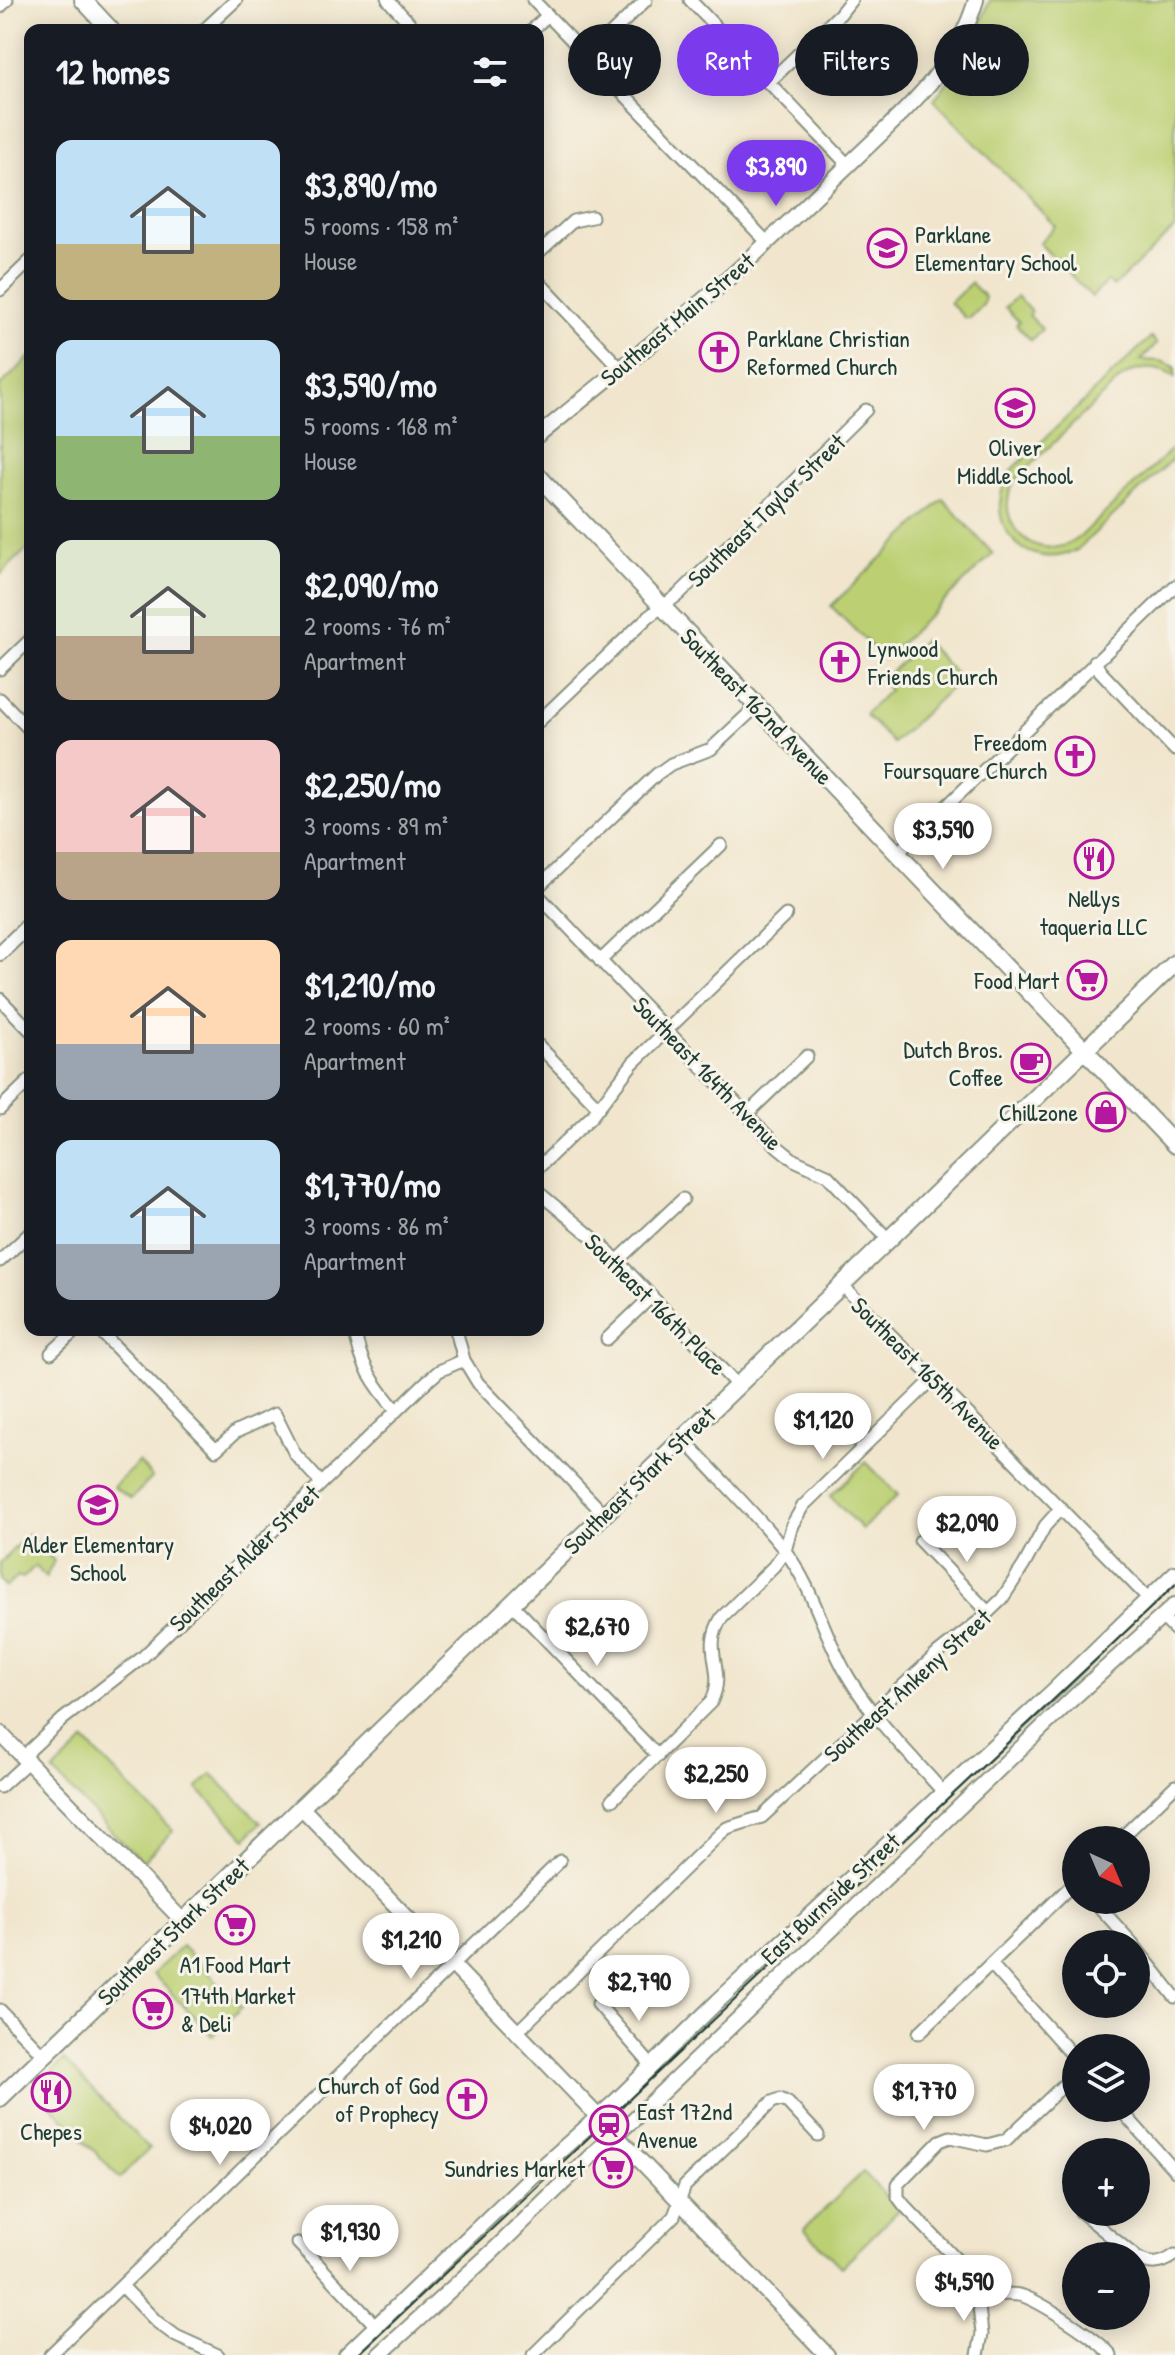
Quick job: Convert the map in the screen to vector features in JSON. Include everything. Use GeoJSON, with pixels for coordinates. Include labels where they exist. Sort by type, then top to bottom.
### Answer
{"type":"FeatureCollection","features":[{"type":"Feature","properties":{"kind":"main road"},"geometry":{"type":"LineString","coordinates":[[83,0],[105,24]]}},
{"type":"Feature","properties":{"kind":"main road","name":"Southeast 162nd Avenue"},"geometry":{"type":"LineString","coordinates":[[544,482],[1175,1145]]}},
{"type":"Feature","properties":{"kind":"main road","name":"Southeast Stark Street"},"geometry":{"type":"LineString","coordinates":[[0,2098],[1175,963]]}},
{"type":"Feature","properties":{"kind":"street"},"geometry":{"type":"LineString","coordinates":[[0,7],[7,0]]}},
{"type":"Feature","properties":{"kind":"street"},"geometry":{"type":"LineString","coordinates":[[210,24],[236,0]]}},
{"type":"Feature","properties":{"kind":"street"},"geometry":{"type":"LineString","coordinates":[[388,0],[410,24]]}},
{"type":"Feature","properties":{"kind":"street"},"geometry":{"type":"LineString","coordinates":[[533,0],[568,36]]}},
{"type":"Feature","properties":{"kind":"street"},"geometry":{"type":"LineString","coordinates":[[621,24],[646,0]]}},
{"type":"Feature","properties":{"kind":"street"},"geometry":{"type":"LineString","coordinates":[[779,72],[851,0]]}},
{"type":"Feature","properties":{"kind":"street","name":"Southeast Main Street"},"geometry":{"type":"LineString","coordinates":[[544,431],[730,277],[848,165],[941,71],[958,44],[976,0]]}},
{"type":"Feature","properties":{"kind":"street"},"geometry":{"type":"LineString","coordinates":[[693,1],[714,24]]}},
{"type":"Feature","properties":{"kind":"street"},"geometry":{"type":"LineString","coordinates":[[538,24],[548,15]]}},
{"type":"Feature","properties":{"kind":"street"},"geometry":{"type":"LineString","coordinates":[[779,94],[848,165]]}},
{"type":"Feature","properties":{"kind":"street"},"geometry":{"type":"LineString","coordinates":[[626,96],[767,242]]}},
{"type":"Feature","properties":{"kind":"street"},"geometry":{"type":"LineString","coordinates":[[544,248],[573,221],[592,217]]}},
{"type":"Feature","properties":{"kind":"street"},"geometry":{"type":"LineString","coordinates":[[0,290],[24,267]]}},
{"type":"Feature","properties":{"kind":"street"},"geometry":{"type":"LineString","coordinates":[[544,287],[620,368]]}},
{"type":"Feature","properties":{"kind":"street","name":"Southeast Taylor Street"},"geometry":{"type":"LineString","coordinates":[[544,716],[648,617],[678,595],[866,410]]}},
{"type":"Feature","properties":{"kind":"street"},"geometry":{"type":"LineString","coordinates":[[898,853],[1175,586]]}},
{"type":"Feature","properties":{"kind":"street"},"geometry":{"type":"LineString","coordinates":[[0,669],[24,646]]}},
{"type":"Feature","properties":{"kind":"street"},"geometry":{"type":"LineString","coordinates":[[1095,661],[1100,671],[1175,750]]}},
{"type":"Feature","properties":{"kind":"street"},"geometry":{"type":"LineString","coordinates":[[0,699],[24,724]]}},
{"type":"Feature","properties":{"kind":"street"},"geometry":{"type":"LineString","coordinates":[[544,881],[657,774],[671,764],[711,749],[757,706]]}},
{"type":"Feature","properties":{"kind":"street"},"geometry":{"type":"LineString","coordinates":[[600,961],[721,845]]}},
{"type":"Feature","properties":{"kind":"street","name":"Southeast 164th Avenue"},"geometry":{"type":"LineString","coordinates":[[544,901],[786,1155],[827,1175],[888,1239]]}},
{"type":"Feature","properties":{"kind":"street"},"geometry":{"type":"LineString","coordinates":[[544,1162],[599,1108],[624,1073],[786,915]]}},
{"type":"Feature","properties":{"kind":"street"},"geometry":{"type":"LineString","coordinates":[[0,953],[24,930]]}},
{"type":"Feature","properties":{"kind":"street"},"geometry":{"type":"LineString","coordinates":[[0,999],[24,1024]]}},
{"type":"Feature","properties":{"kind":"street"},"geometry":{"type":"LineString","coordinates":[[544,1051],[599,1108]]}},
{"type":"Feature","properties":{"kind":"street"},"geometry":{"type":"LineString","coordinates":[[747,1114],[807,1056]]}},
{"type":"Feature","properties":{"kind":"street"},"geometry":{"type":"LineString","coordinates":[[0,1109],[24,1086]]}},
{"type":"Feature","properties":{"kind":"street","name":"Southeast 166th Place"},"geometry":{"type":"LineString","coordinates":[[544,1197],[617,1261],[737,1385]]}},
{"type":"Feature","properties":{"kind":"street"},"geometry":{"type":"LineString","coordinates":[[617,1261],[683,1199]]}},
{"type":"Feature","properties":{"kind":"street"},"geometry":{"type":"LineString","coordinates":[[0,1261],[24,1239]]}},
{"type":"Feature","properties":{"kind":"street","name":"Southeast 165th Avenue"},"geometry":{"type":"LineString","coordinates":[[842,1285],[1148,1598]]}},
{"type":"Feature","properties":{"kind":"street"},"geometry":{"type":"LineString","coordinates":[[607,1339],[652,1296]]}},
{"type":"Feature","properties":{"kind":"street"},"geometry":{"type":"LineString","coordinates":[[51,1353],[69,1336]]}},
{"type":"Feature","properties":{"kind":"street"},"geometry":{"type":"LineString","coordinates":[[105,1336],[216,1450],[236,1432],[275,1414],[295,1454],[321,1483]]}},
{"type":"Feature","properties":{"kind":"street"},"geometry":{"type":"LineString","coordinates":[[356,1336],[370,1378],[396,1410]]}},
{"type":"Feature","properties":{"kind":"street"},"geometry":{"type":"LineString","coordinates":[[458,1336],[464,1360],[478,1383],[604,1514]]}},
{"type":"Feature","properties":{"kind":"street","name":"Southeast Alder Street"},"geometry":{"type":"LineString","coordinates":[[0,1787],[22,1767],[30,1750],[63,1719],[143,1657],[396,1410],[439,1371],[464,1360]]}},
{"type":"Feature","properties":{"kind":"street"},"geometry":{"type":"LineString","coordinates":[[612,1800],[711,1702],[716,1693],[717,1678],[711,1642],[716,1626],[785,1551],[792,1525],[803,1506],[933,1379]]}},
{"type":"Feature","properties":{"kind":"street"},"geometry":{"type":"LineString","coordinates":[[683,1438],[785,1551],[826,1611],[836,1655],[850,1680],[943,1792]]}},
{"type":"Feature","properties":{"kind":"street","name":"Southeast Ankeny Street"},"geometry":{"type":"LineString","coordinates":[[517,2032],[720,1834],[727,1828],[762,1817],[948,1644],[988,1612],[1012,1585],[1038,1536],[1061,1508]]}},
{"type":"Feature","properties":{"kind":"street"},"geometry":{"type":"LineString","coordinates":[[920,1541],[988,1612]]}},
{"type":"Feature","properties":{"kind":"street","name":"East Burnside Street"},"geometry":{"type":"LineString","coordinates":[[379,2355],[606,2125],[652,2066],[718,2001],[1053,1691],[1175,1573]]}},
{"type":"Feature","properties":{"kind":"street"},"geometry":{"type":"LineString","coordinates":[[512,1604],[658,1756]]}},
{"type":"Feature","properties":{"kind":"street","name":"East Burnside Street"},"geometry":{"type":"LineString","coordinates":[[346,2355],[606,2125],[708,2049],[1072,1699],[1175,1605]]}},
{"type":"Feature","properties":{"kind":"street"},"geometry":{"type":"LineString","coordinates":[[1162,1617],[1175,1630]]}},
{"type":"Feature","properties":{"kind":"street"},"geometry":{"type":"LineString","coordinates":[[0,1733],[183,1921]]}},
{"type":"Feature","properties":{"kind":"street"},"geometry":{"type":"LineString","coordinates":[[1134,1826],[1175,1786]]}},
{"type":"Feature","properties":{"kind":"street"},"geometry":{"type":"LineString","coordinates":[[301,1807],[827,2355]]}},
{"type":"Feature","properties":{"kind":"street"},"geometry":{"type":"LineString","coordinates":[[50,2355],[560,1861]]}},
{"type":"Feature","properties":{"kind":"street"},"geometry":{"type":"LineString","coordinates":[[919,2033],[1062,1895]]}},
{"type":"Feature","properties":{"kind":"street"},"geometry":{"type":"LineString","coordinates":[[1105,1914],[1120,1930]]}},
{"type":"Feature","properties":{"kind":"street"},"geometry":{"type":"LineString","coordinates":[[991,1964],[1062,2043]]}},
{"type":"Feature","properties":{"kind":"street"},"geometry":{"type":"LineString","coordinates":[[1150,1966],[1175,1997]]}},
{"type":"Feature","properties":{"kind":"street"},"geometry":{"type":"LineString","coordinates":[[598,2004],[652,2066]]}},
{"type":"Feature","properties":{"kind":"street"},"geometry":{"type":"LineString","coordinates":[[0,2010],[44,2056]]}},
{"type":"Feature","properties":{"kind":"street"},"geometry":{"type":"LineString","coordinates":[[978,2355],[982,2334],[976,2280],[898,2197],[898,2184],[940,2141],[950,2137],[987,2145],[1006,2140],[1062,2086]]}},
{"type":"Feature","properties":{"kind":"street"},"geometry":{"type":"LineString","coordinates":[[533,2355],[674,2216],[685,2186],[772,2102],[780,2099],[788,2103],[818,2135]]}},
{"type":"Feature","properties":{"kind":"street"},"geometry":{"type":"LineString","coordinates":[[1131,2122],[1175,2171]]}},
{"type":"Feature","properties":{"kind":"street"},"geometry":{"type":"LineString","coordinates":[[1098,2226],[1118,2242]]}},
{"type":"Feature","properties":{"kind":"street"},"geometry":{"type":"LineString","coordinates":[[298,2243],[376,2326]]}},
{"type":"Feature","properties":{"kind":"street"},"geometry":{"type":"LineString","coordinates":[[1150,2263],[1165,2262],[1175,2255]]}},
{"type":"Feature","properties":{"kind":"street"},"geometry":{"type":"LineString","coordinates":[[122,2286],[157,2322],[176,2336],[218,2355]]}},
{"type":"Feature","properties":{"kind":"street"},"geometry":{"type":"LineString","coordinates":[[979,2296],[1014,2294],[1031,2299],[1097,2341],[1111,2355]]}},
{"type":"Feature","properties":{"kind":"green space"},"geometry":{"type":"Polygon","coordinates":[[[990,0],[1175,0],[1175,228],[1113,287],[1107,281],[1092,297],[1039,243],[1055,226],[934,100],[937,96],[1029,96],[1029,24],[980,24],[990,0]]]}},
{"type":"Feature","properties":{"kind":"green space"},"geometry":{"type":"Polygon","coordinates":[[[971,283],[985,297],[983,305],[970,318],[965,318],[950,303],[971,283]]]}},
{"type":"Feature","properties":{"kind":"green space"},"geometry":{"type":"Polygon","coordinates":[[[1017,296],[1042,329],[1031,340],[1016,325],[1019,322],[1005,307],[1017,296]]]}},
{"type":"Feature","properties":{"kind":"green space"},"geometry":{"type":"Polygon","coordinates":[[[1151,337],[1157,344],[1141,360],[1161,361],[1175,367],[1175,377],[1161,370],[1146,369],[1132,372],[1119,380],[1015,480],[1009,497],[1009,512],[1014,526],[1035,545],[1050,548],[1065,545],[1081,536],[1175,446],[1175,457],[1077,550],[1057,556],[1038,555],[1022,548],[1010,536],[1002,521],[1000,504],[1004,485],[1015,467],[1151,337]]]}},
{"type":"Feature","properties":{"kind":"green space"},"geometry":{"type":"Polygon","coordinates":[[[24,363],[24,552],[0,575],[0,386],[24,363]]]}},
{"type":"Feature","properties":{"kind":"green space"},"geometry":{"type":"Polygon","coordinates":[[[943,499],[993,554],[884,659],[831,606],[943,499]]]}},
{"type":"Feature","properties":{"kind":"green space"},"geometry":{"type":"Polygon","coordinates":[[[924,640],[960,679],[893,743],[865,714],[889,690],[881,682],[924,640]]]}},
{"type":"Feature","properties":{"kind":"green space"},"geometry":{"type":"Polygon","coordinates":[[[139,1462],[152,1478],[131,1499],[113,1487],[139,1462]]]}},
{"type":"Feature","properties":{"kind":"green space"},"geometry":{"type":"Polygon","coordinates":[[[866,1462],[898,1495],[862,1529],[830,1496],[866,1462]]]}},
{"type":"Feature","properties":{"kind":"green space"},"geometry":{"type":"Polygon","coordinates":[[[28,1534],[54,1561],[46,1577],[35,1566],[23,1578],[18,1576],[6,1587],[0,1580],[0,1563],[28,1534]]]}},
{"type":"Feature","properties":{"kind":"green space"},"geometry":{"type":"Polygon","coordinates":[[[85,1741],[173,1831],[142,1862],[53,1772],[85,1741]]]}},
{"type":"Feature","properties":{"kind":"green space"},"geometry":{"type":"Polygon","coordinates":[[[212,1774],[261,1823],[246,1838],[197,1788],[212,1774]]]}},
{"type":"Feature","properties":{"kind":"green space"},"geometry":{"type":"Polygon","coordinates":[[[182,1946],[242,2007],[212,2036],[153,1974],[182,1946]]]}},
{"type":"Feature","properties":{"kind":"green space"},"geometry":{"type":"Polygon","coordinates":[[[64,2060],[149,2149],[120,2178],[35,2089],[64,2060]]]}},
{"type":"Feature","properties":{"kind":"green space"},"geometry":{"type":"Polygon","coordinates":[[[863,2172],[899,2210],[841,2267],[804,2229],[863,2172]]]}},
{"type":"Feature","properties":{"kind":"tram line"},"geometry":{"type":"LineString","coordinates":[[358,2355],[1175,1585]]}},
{"type":"Feature","properties":{"kind":"place","name":"Parklane Elementary School"},"geometry":{"type":"Point","coordinates":[887,248]}},
{"type":"Feature","properties":{"kind":"place","name":"Parklane Christian Reformed Church"},"geometry":{"type":"Point","coordinates":[719,352]}},
{"type":"Feature","properties":{"kind":"place","name":"Oliver Middle School"},"geometry":{"type":"Point","coordinates":[1015,408]}},
{"type":"Feature","properties":{"kind":"place","name":"Lynwood Friends Church"},"geometry":{"type":"Point","coordinates":[840,662]}},
{"type":"Feature","properties":{"kind":"place","name":"Freedom Foursquare Church"},"geometry":{"type":"Point","coordinates":[1075,756]}},
{"type":"Feature","properties":{"kind":"place","name":"Nellys taqueria LLC"},"geometry":{"type":"Point","coordinates":[1094,859]}},
{"type":"Feature","properties":{"kind":"place","name":"Food Mart"},"geometry":{"type":"Point","coordinates":[1087,980]}},
{"type":"Feature","properties":{"kind":"place","name":"Dutch Bros. Coffee"},"geometry":{"type":"Point","coordinates":[1031,1063]}},
{"type":"Feature","properties":{"kind":"place","name":"Chillzone"},"geometry":{"type":"Point","coordinates":[1106,1112]}},
{"type":"Feature","properties":{"kind":"place","name":"Alder Elementary School"},"geometry":{"type":"Point","coordinates":[98,1505]}},
{"type":"Feature","properties":{"kind":"place","name":"A1 Food Mart"},"geometry":{"type":"Point","coordinates":[235,1925]}},
{"type":"Feature","properties":{"kind":"place","name":"174th Market & Deli"},"geometry":{"type":"Point","coordinates":[153,2009]}},
{"type":"Feature","properties":{"kind":"place","name":"Chepes"},"geometry":{"type":"Point","coordinates":[51,2092]}},
{"type":"Feature","properties":{"kind":"place","name":"Church of God of Prophecy"},"geometry":{"type":"Point","coordinates":[467,2099]}},
{"type":"Feature","properties":{"kind":"place","name":"East 172nd Avenue"},"geometry":{"type":"Point","coordinates":[609,2125]}},
{"type":"Feature","properties":{"kind":"place","name":"Sundries Market"},"geometry":{"type":"Point","coordinates":[613,2168]}}]}
